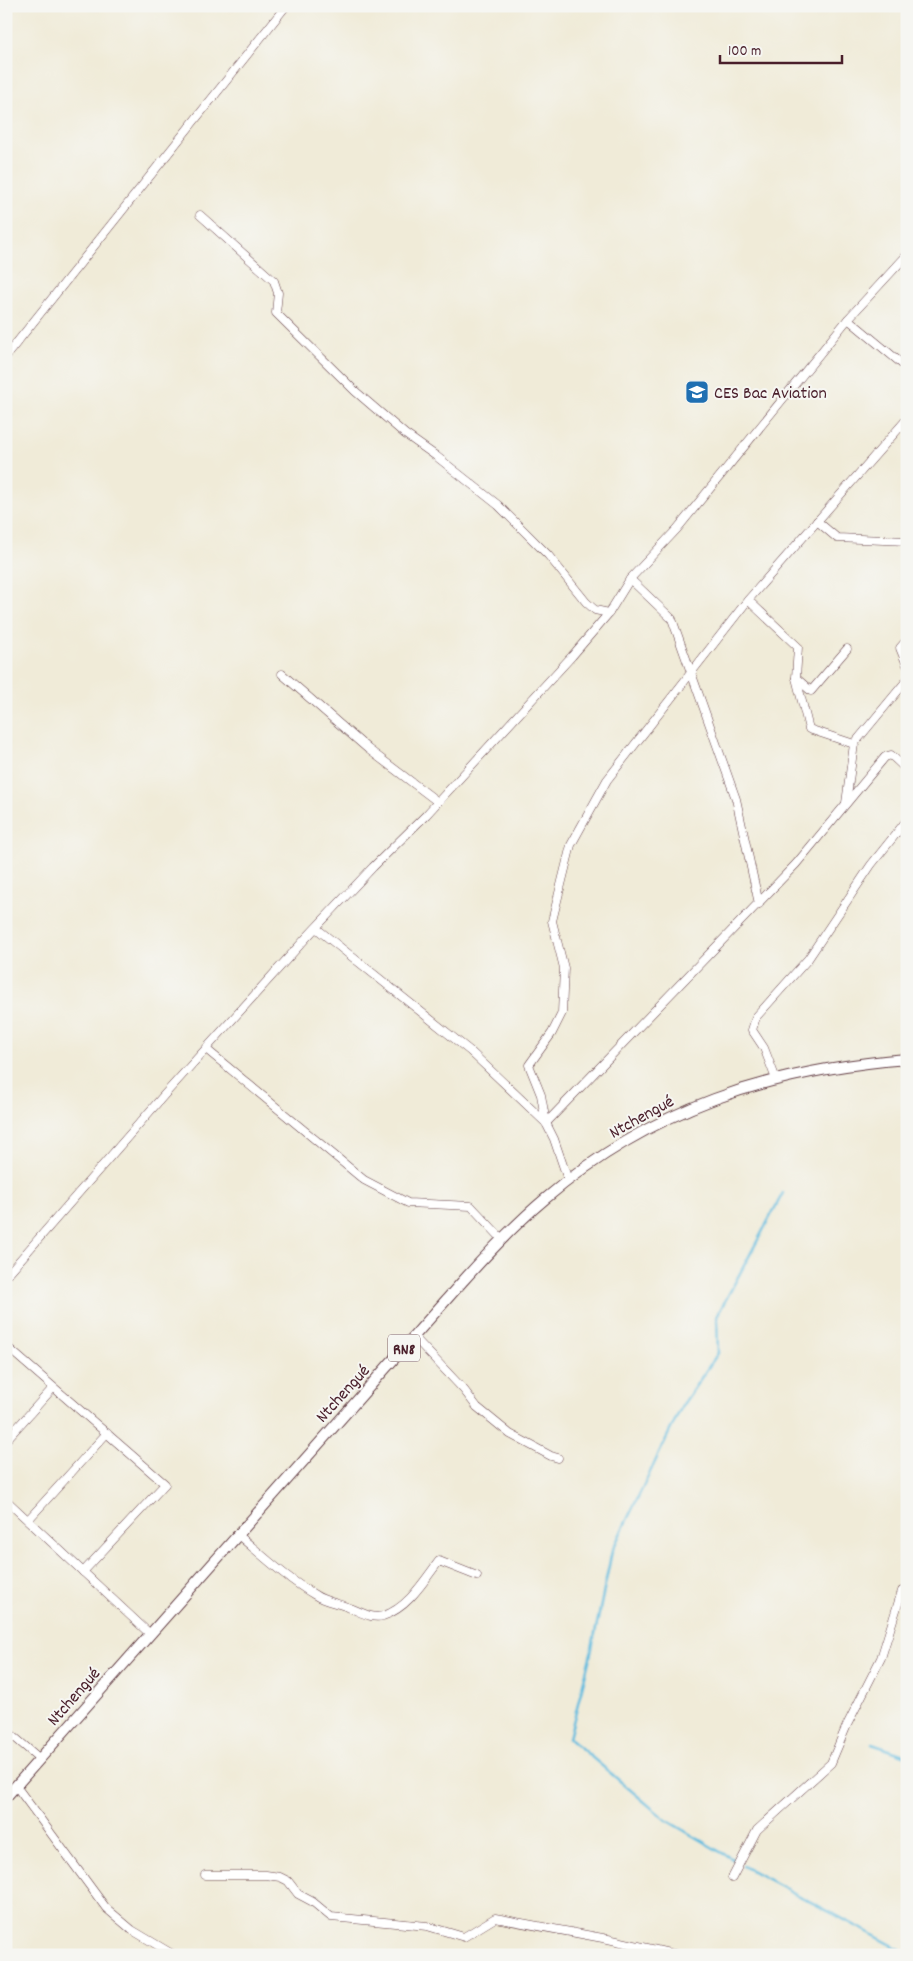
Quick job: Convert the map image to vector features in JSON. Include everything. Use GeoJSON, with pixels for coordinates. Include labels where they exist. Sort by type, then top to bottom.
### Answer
{"type":"FeatureCollection","features":[{"type":"Feature","properties":{"kind":"main road","name":"Ntchengué"},"geometry":{"type":"LineString","coordinates":[[6,1797],[236,1534],[462,1282],[502,1239],[544,1199],[568,1180],[622,1144],[671,1117],[725,1094],[776,1079],[830,1067],[907,1058]]}},
{"type":"Feature","properties":{"kind":"street"},"geometry":{"type":"LineString","coordinates":[[6,356],[286,6]]}},
{"type":"Feature","properties":{"kind":"street"},"geometry":{"type":"LineString","coordinates":[[200,215],[274,281],[278,293],[276,313],[355,391],[405,434],[498,505],[548,555],[586,602],[595,610],[609,613]]}},
{"type":"Feature","properties":{"kind":"street"},"geometry":{"type":"LineString","coordinates":[[6,1276],[206,1049],[316,928],[438,802],[566,664],[609,613],[630,579],[677,529],[848,318],[907,255]]}},
{"type":"Feature","properties":{"kind":"street"},"geometry":{"type":"LineString","coordinates":[[848,318],[907,368]]}},
{"type":"Feature","properties":{"kind":"street"},"geometry":{"type":"LineString","coordinates":[[568,1180],[554,1139],[546,1123],[541,1095],[529,1065],[552,1033],[562,1013],[564,968],[552,920],[571,845],[607,780],[692,674],[748,600],[907,419]]}},
{"type":"Feature","properties":{"kind":"street"},"geometry":{"type":"LineString","coordinates":[[817,521],[837,538],[907,541]]}},
{"type":"Feature","properties":{"kind":"street"},"geometry":{"type":"LineString","coordinates":[[630,579],[672,619],[736,799],[759,904]]}},
{"type":"Feature","properties":{"kind":"street"},"geometry":{"type":"LineString","coordinates":[[748,600],[798,646],[796,678],[809,729],[854,744]]}},
{"type":"Feature","properties":{"kind":"street"},"geometry":{"type":"LineString","coordinates":[[907,640],[900,648],[907,664]]}},
{"type":"Feature","properties":{"kind":"street"},"geometry":{"type":"LineString","coordinates":[[796,678],[811,691],[847,649]]}},
{"type":"Feature","properties":{"kind":"street"},"geometry":{"type":"LineString","coordinates":[[282,674],[368,749],[438,802]]}},
{"type":"Feature","properties":{"kind":"street"},"geometry":{"type":"LineString","coordinates":[[846,804],[854,744],[907,680]]}},
{"type":"Feature","properties":{"kind":"street"},"geometry":{"type":"LineString","coordinates":[[546,1123],[759,904],[796,864],[885,757],[891,755],[907,770]]}},
{"type":"Feature","properties":{"kind":"street"},"geometry":{"type":"LineString","coordinates":[[776,1079],[764,1048],[752,1030],[756,1017],[808,959],[871,866],[907,820]]}},
{"type":"Feature","properties":{"kind":"street"},"geometry":{"type":"LineString","coordinates":[[316,928],[470,1051],[546,1123]]}},
{"type":"Feature","properties":{"kind":"street"},"geometry":{"type":"LineString","coordinates":[[206,1049],[364,1180],[408,1203],[471,1206],[502,1239]]}},
{"type":"Feature","properties":{"kind":"street"},"geometry":{"type":"LineString","coordinates":[[414,1337],[464,1390],[477,1407],[510,1434],[558,1458]]}},
{"type":"Feature","properties":{"kind":"street"},"geometry":{"type":"LineString","coordinates":[[6,1346],[165,1484],[83,1572]]}},
{"type":"Feature","properties":{"kind":"street"},"geometry":{"type":"LineString","coordinates":[[6,1440],[53,1388]]}},
{"type":"Feature","properties":{"kind":"street"},"geometry":{"type":"LineString","coordinates":[[28,1520],[107,1433]]}},
{"type":"Feature","properties":{"kind":"street"},"geometry":{"type":"LineString","coordinates":[[6,1500],[150,1634]]}},
{"type":"Feature","properties":{"kind":"street"},"geometry":{"type":"LineString","coordinates":[[236,1534],[288,1577],[316,1596],[369,1616],[383,1616],[406,1602],[416,1592],[439,1561],[477,1576]]}},
{"type":"Feature","properties":{"kind":"street"},"geometry":{"type":"LineString","coordinates":[[732,1878],[757,1830],[831,1763],[881,1658],[902,1591],[907,1592]]}},
{"type":"Feature","properties":{"kind":"street"},"geometry":{"type":"LineString","coordinates":[[6,1730],[40,1759]]}},
{"type":"Feature","properties":{"kind":"street"},"geometry":{"type":"LineString","coordinates":[[16,1786],[106,1908],[132,1930],[174,1955]]}},
{"type":"Feature","properties":{"kind":"street"},"geometry":{"type":"LineString","coordinates":[[205,1875],[266,1875],[280,1877],[288,1881],[298,1894],[313,1902],[331,1917],[426,1926],[464,1937],[495,1918],[617,1941],[678,1955]]}},
{"type":"Feature","properties":{"kind":"waterway"},"geometry":{"type":"LineString","coordinates":[[734,1860],[666,1820],[569,1738],[591,1653],[612,1551],[682,1406],[718,1353],[717,1316],[783,1193]]}},
{"type":"Feature","properties":{"kind":"waterway"},"geometry":{"type":"LineString","coordinates":[[872,1744],[907,1756]]}},
{"type":"Feature","properties":{"kind":"waterway"},"geometry":{"type":"LineString","coordinates":[[743,1866],[907,1953]]}},
{"type":"Feature","properties":{"kind":"place","name":"CES Bac Aviation"},"geometry":{"type":"Point","coordinates":[697,392]}}]}
